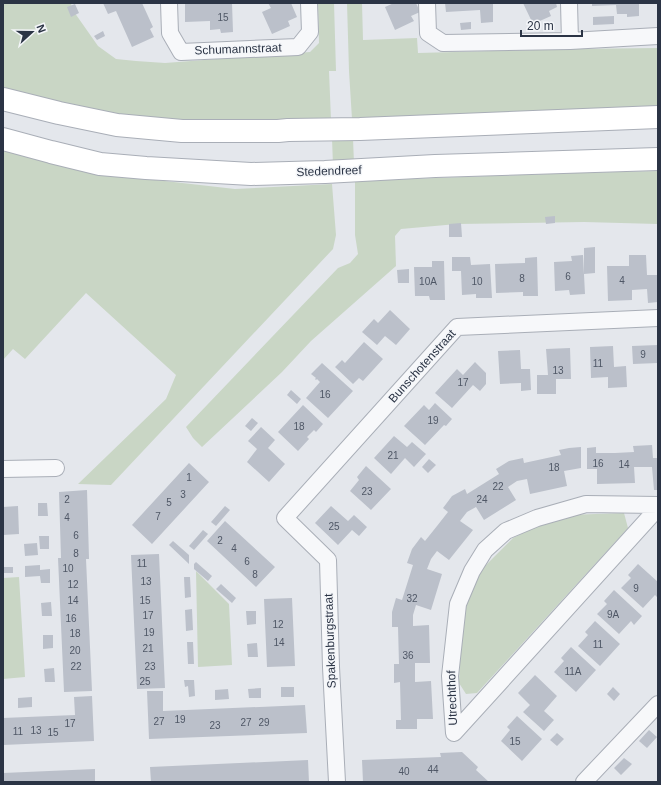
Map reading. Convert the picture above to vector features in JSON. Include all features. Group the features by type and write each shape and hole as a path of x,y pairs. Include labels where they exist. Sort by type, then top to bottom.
{"main road":[{"path":"3,99 59,113 118,125 182,131 360,129 658,117"},
{"name":"Stedendreef","path":"3,139 100,164 251,174 658,159"}],"street":[{"name":"Schumannstraat","path":"168,3 170,33 181,52 298,47 310,32 309,3"},
{"path":"427,3 428,33 442,43 570,41 658,36"},
{"path":"569,3 570,41"},
{"name":"Bunschotenstraat","path":"285,518 457,327 658,318"},
{"path":"3,469 56,468"},
{"name":"Utrechthof","path":"658,505 586,504 537,518 506,531 485,550 472,571 458,604 450,676 454,733 658,508"},
{"name":"Spakenburgstraat","path":"285,518 328,560 336,782"},
{"path":"584,782 658,704"}],"green space":[{"path":"3,3 71,3 72,9 98,46 116,59 165,63 310,52 319,43 318,3 334,3 336,71 329,71 331,120 205,123 134,118 56,103 3,87"},
{"path":"347,3 362,3 363,40 417,38 418,53 658,48 658,108 352,119"},
{"path":"332,138 353,138 354,164 333,166"},
{"path":"3,145 156,180 235,189 332,184 336,235 333,249 111,485 78,484 166,399 176,375 86,293 25,359 13,349 3,360"},
{"path":"658,171 658,224 584,222 457,224 401,229 395,236 396,266 311,341 282,372 202,447 193,438 186,427 338,268 350,263 358,254 355,235 355,181"},
{"path":"624,513 628,528 477,693 466,694 459,683 462,611 482,569 513,538 537,526 567,515"},
{"path":"196,571 229,604 232,665 198,667"},
{"path":"19,577 25,677 3,679 3,578"}],"building":[{"path":"103,3 142,3 153,27 150,29 154,37 132,47 116,11 108,14"},
{"path":"185,3 232,3 233,32 221,33 220,29 210,30 210,21 185,22"},
{"path":"268,3 291,3 297,17 288,21 290,26 272,34 262,12 271,8"},
{"path":"394,3 416,3 420,12 411,16 414,21 395,30 385,7"},
{"path":"445,3 493,3 493,22 481,23 480,10 446,12"},
{"path":"523,3 556,3 557,7 549,11 551,16 533,24"},
{"path":"592,3 639,3 639,16 627,17 627,14 617,14 616,5 592,6"},
{"path":"75,4 79,13 71,17 67,7"},
{"path":"614,16 614,24 593,25 593,17"},
{"path":"471,22 471,29 461,30 460,23"},
{"path":"103,31 105,36 97,40 94,36"},
{"path":"555,216 555,223 546,224 545,217"},
{"path":"461,223 462,237 449,237 449,224"},
{"path":"595,247 595,273 584,274 584,248"},
{"path":"583,255 585,294 570,295 569,290 555,291 554,262 572,261 571,256"},
{"path":"629,255 646,255 647,275 658,275 658,302 648,303 647,289 632,290 632,300 608,301 607,266 629,266"},
{"path":"452,257 470,257 471,265 490,264 492,298 476,298 476,294 462,295 461,271 452,271"},
{"path":"537,257 538,296 523,296 523,292 496,293 495,264 525,263 525,258"},
{"path":"432,261 444,261 445,300 430,300 429,296 415,296 414,267 432,267"},
{"path":"409,269 409,283 398,283 397,270"},
{"path":"390,310 410,329 396,345 385,336 377,345 362,332 374,319 378,323"},
{"path":"364,342 383,359 363,381 359,378 353,384 335,367 342,360 345,363"},
{"path":"658,345 658,363 633,364 632,346"},
{"path":"613,346 614,367 626,366 627,387 608,388 608,377 591,378 590,347"},
{"path":"570,348 571,379 556,379 556,394 537,394 537,375 548,375 546,349"},
{"path":"520,350 521,369 530,369 531,390 521,391 521,383 500,384 498,351"},
{"path":"475,362 486,373 486,384 480,391 473,385 452,408 435,393 457,369 463,375"},
{"path":"322,363 353,391 328,418 306,398 320,382 311,374"},
{"path":"291,390 301,399 297,404 287,395"},
{"path":"435,403 452,419 446,426 444,425 425,445 404,426 424,405 429,410"},
{"path":"303,405 323,424 316,432 314,430 307,437 309,439 298,451 278,432"},
{"path":"252,418 258,423 251,431 245,426"},
{"path":"261,427 275,440 268,448 285,464 269,482 247,462 257,449 248,441"},
{"path":"394,436 407,447 412,442 426,454 414,467 405,458 391,474 374,458"},
{"path":"652,445 653,458 658,458 658,490 654,490 652,467 634,467 635,483 597,484 597,469 587,469 587,448 596,447 596,453 615,453 634,452 633,446"},
{"path":"581,447 581,468 564,471 567,486 530,494 527,479 517,481 508,487 516,500 484,520 476,507 467,512 460,521 473,530 449,560 437,551 431,559 427,569 442,574 431,610 416,605 413,615 413,626 429,625 430,663 415,663 415,682 431,681 433,719 417,719 417,729 396,729 396,720 401,720 400,682 394,683 394,664 399,664 398,627 392,627 392,612 396,598 402,600 413,565 407,563 412,549 421,537 425,541 448,512 443,508 452,496 465,489 467,494 499,474 496,469 509,461 523,458 524,463 561,455 559,450"},
{"path":"429,459 436,465 428,473 422,467"},
{"path":"189,463 209,482 152,544 132,525"},
{"path":"366,466 391,489 371,510 350,491 359,480 357,477"},
{"path":"87,490 89,559 86,559 92,691 64,692 58,558 61,558 59,492"},
{"path":"38,503 47,503 48,516 38,516"},
{"path":"18,506 19,534 3,535 3,507"},
{"path":"225,506 230,510 216,526 211,522"},
{"path":"331,506 348,521 354,515 367,527 359,536 352,530 338,545 315,523"},
{"path":"225,521 275,567 256,587 207,541"},
{"path":"203,530 208,534 194,550 189,546"},
{"path":"39,536 49,536 49,549 40,549"},
{"path":"173,541 189,555 189,564 169,545"},
{"path":"37,543 38,555 25,556 24,544"},
{"path":"159,554 165,688 137,689 131,555"},
{"path":"196,562 212,576 208,581 194,569 194,564"},
{"path":"638,564 658,582 658,598 655,595 643,608 621,588 631,578 628,575"},
{"path":"40,565 40,570 50,569 50,583 41,583 40,576 25,577 25,566"},
{"path":"3,567 13,567 13,573 3,573"},
{"path":"184,577 190,577 191,597 185,598"},
{"path":"221,584 236,598 232,603 216,589"},
{"path":"614,590 642,616 634,625 631,621 619,634 597,614 607,604 604,601"},
{"path":"292,598 295,666 267,667 264,599"},
{"path":"51,602 52,616 42,616 41,603"},
{"path":"192,609 193,630 186,631 185,610"},
{"path":"246,611 256,611 256,624 247,625"},
{"path":"595,621 620,644 600,666 578,646 588,635 585,632"},
{"path":"43,635 53,635 53,648 43,649"},
{"path":"187,642 193,642 194,664 188,664"},
{"path":"257,643 258,657 248,657 247,644"},
{"path":"571,647 596,670 576,692 554,672 564,661 561,658"},
{"path":"54,668 55,682 45,682 44,669"},
{"path":"535,675 557,696 544,711 554,720 544,731 523,712 530,705 518,693"},
{"path":"184,680 194,680 195,696 189,697 188,686 185,687"},
{"path":"281,687 294,687 294,697 281,697"},
{"path":"613,687 620,694 614,701 607,694"},
{"path":"261,688 261,698 249,698 248,689"},
{"path":"228,689 229,699 215,700 215,690"},
{"path":"147,691 163,691 163,711 305,705 307,733 149,739"},
{"path":"92,696 94,741 3,745 3,718 75,715 74,697"},
{"path":"32,697 32,707 18,708 18,698"},
{"path":"517,716 542,739 522,761 501,741 510,730 507,727"},
{"path":"649,730 657,737 647,748 639,741"},
{"path":"557,733 564,739 557,746 550,740"},
{"path":"462,752 478,767 476,770 489,782 363,782 362,760 441,757 440,753"},
{"path":"624,758 632,764 621,775 614,768"},
{"path":"308,760 309,782 151,782 150,767"},
{"path":"95,769 95,782 3,782 3,773"}]}
